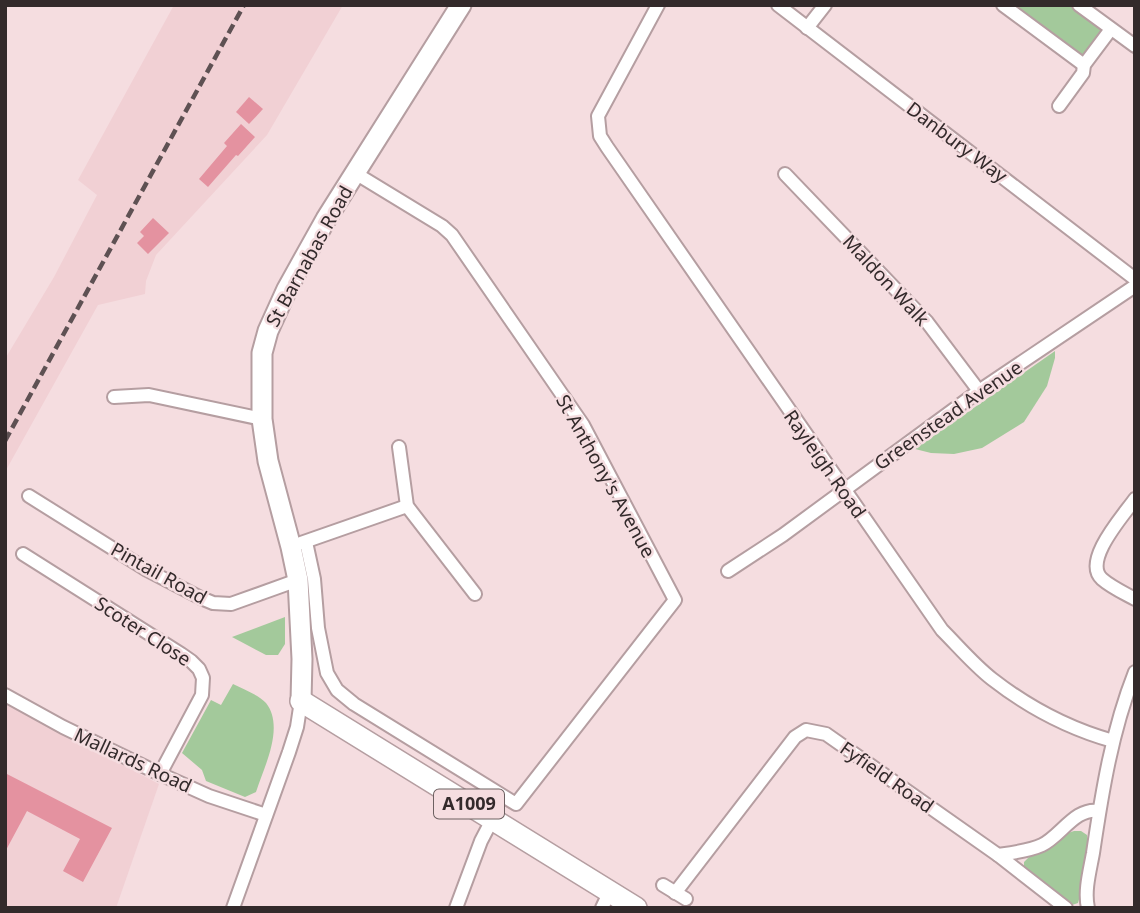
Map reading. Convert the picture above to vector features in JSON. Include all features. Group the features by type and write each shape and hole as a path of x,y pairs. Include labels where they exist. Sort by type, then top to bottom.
{"main road":[{"name":"A1009","path":"301,701 498,822 606,899 636,908"}],"street":[{"name":"St Barnabas Road","path":"301,701 299,544 268,461 262,419 262,353 268,331 287,289 313,242 461,5"},
{"name":"Rayleigh Road","path":"658,5 598,116 600,136 942,630 991,678 1038,710 1077,729 1113,741"},
{"name":"Danbury Way","path":"778,5 1135,279"},
{"path":"807,28 825,5"},
{"path":"1003,5 1084,65"},
{"path":"1079,5 1135,46"},
{"path":"1059,106 1083,73 1084,65 1111,29"},
{"name":"St Anthony's Avenue","path":"355,173 442,226 452,235 583,425 675,600 516,804 481,841 456,908"},
{"name":"Maldon Walk","path":"785,174 927,322 979,391"},
{"name":"Greenstead Avenue","path":"728,570 783,535 979,391 1135,286"},
{"path":"114,397 149,395 262,419"},
{"path":"399,447 407,506 475,594"},
{"name":"Pintail Road","path":"29,496 147,570 213,603 232,604 298,580"},
{"path":"1135,499 1099,552 1096,569 1100,578 1135,599"},
{"path":"407,506 299,544 314,579 318,628 327,673 337,690 354,704 516,804"},
{"name":"Scoter Close","path":"23,554 181,654 199,669 203,678 202,695 160,774"},
{"path":"1088,908 1086,902 1099,811 1113,741 1135,672"},
{"name":"Mallards Road","path":"5,695 63,727 160,774 209,796 266,815"},
{"path":"233,908 297,727 301,701"},
{"name":"Fyfield Road","path":"663,885 681,896 795,737 806,730 826,734 998,855 1066,908"},
{"path":"998,855 1043,845 1081,814 1099,811"}],"shaded area":[{"path":"174,5 343,5 267,135 156,255 146,281 145,294 98,305 5,472 5,359 54,277 97,195 78,180"},
{"path":"5,704 159,784 116,908 5,908"}],"green space":[{"path":"1012,5 1072,5 1106,31 1083,59"},
{"path":"1055,351 1047,386 1024,422 982,448 954,454 915,449"},
{"path":"285,617 285,644 278,655 266,655 232,637"},
{"path":"233,684 266,703 274,724 268,759 256,792 245,797 206,781 202,770 182,753 211,700 221,705"},
{"path":"1074,831 1087,835 1087,840 1078,903 1072,905 1024,869 1024,862"}],"building":[{"path":"249,97 263,109 249,124 236,112"},
{"path":"241,124 255,137 208,187 199,179 227,146 224,143"},
{"path":"153,218 169,233 148,254 137,243 144,236 140,232"},
{"path":"5,773 112,828 83,882 63,871 80,839 27,811 5,852"}],"railway":[{"path":"5,441 244,5"}]}
